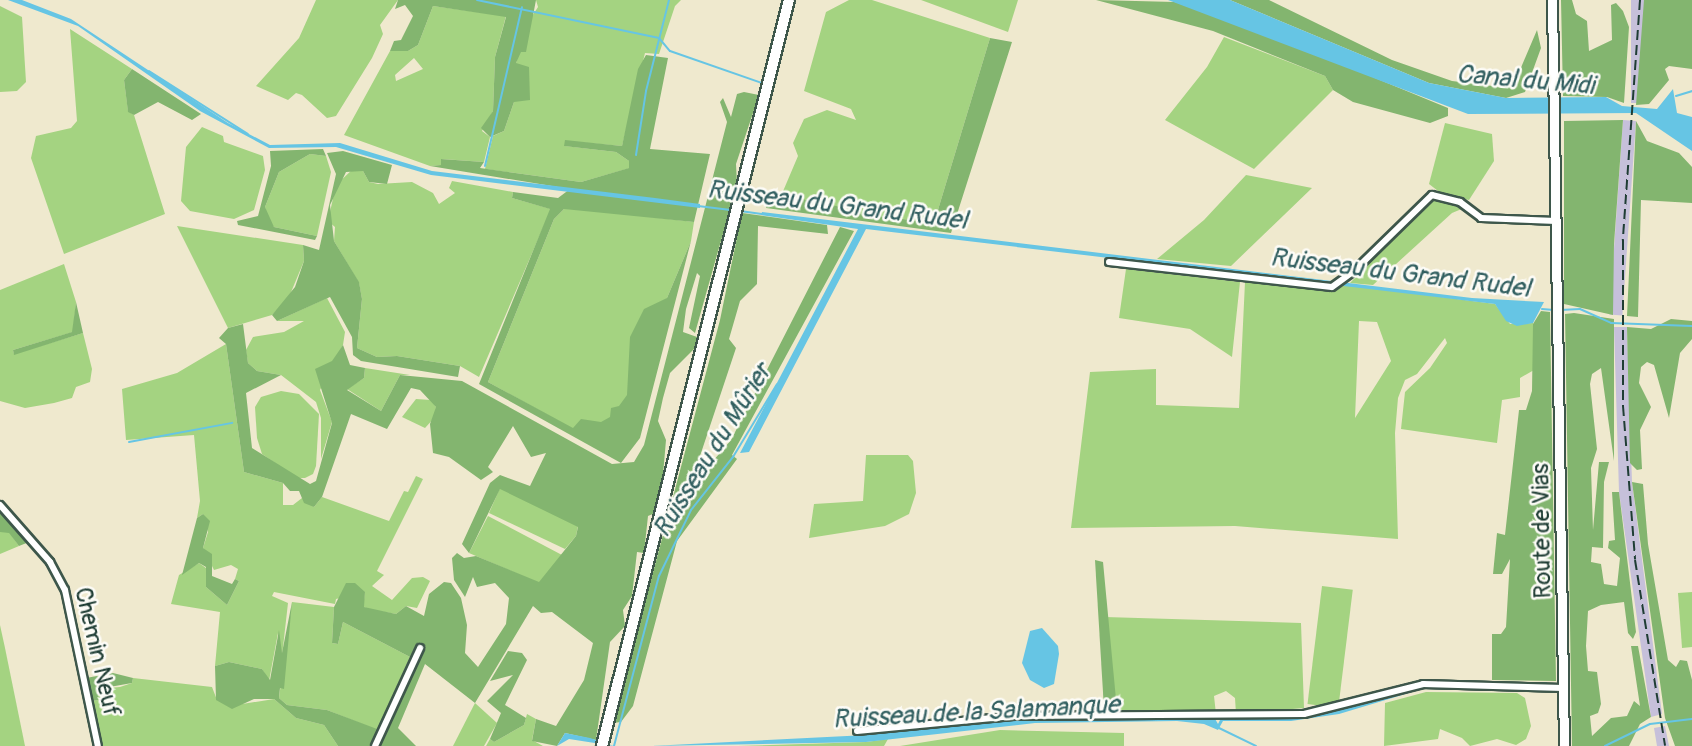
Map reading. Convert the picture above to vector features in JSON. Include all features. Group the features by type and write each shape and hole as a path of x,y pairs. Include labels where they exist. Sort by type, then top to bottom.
{"highway":[{"path":"602,746 789,0"}],"main road":[{"name":"Route de Vias","path":"1552,0 1564,746"}],"street":[{"path":"1109,262 1336,285 1345,280 1432,195 1460,202 1481,218 1556,221"},
{"name":"Chemin Neuf","path":"0,505 50,562 65,590 98,746"},
{"path":"375,746 420,648"},
{"path":"857,731 1013,716 1304,714 1423,684 1563,688"}],"shaded area":[{"path":"1631,0 1644,0 1644,103 1631,103"},
{"path":"1623,120 1636,121 1622,315 1609,315"},
{"path":"1614,327 1627,327 1632,482 1662,714 1651,717 1619,492"},
{"path":"1665,726 1669,746 1657,746 1654,728"}],"green space":[{"path":"316,0 398,0 380,25 383,34 372,58 336,116 327,118 302,95 296,93 288,100 256,86 299,38"},
{"path":"398,0 536,0 526,52 521,52 516,63 529,67 530,100 514,102 504,131 490,137 481,128 493,111 495,57 506,17 433,6 418,45 408,51 390,51 394,41 401,40 413,16 405,5 395,9"},
{"path":"536,0 681,0 675,6 659,54 645,53 622,146 565,141 565,146 616,152 629,161 630,168 581,182 485,169 493,136 504,131 514,102 516,63 529,21 538,7"},
{"path":"849,0 872,0 990,38 934,223 839,211 781,196 798,156 793,143 804,119 827,110 856,120 851,109 804,91 826,12"},
{"path":"921,0 1018,0 1008,32"},
{"path":"1096,0 1175,2 1307,50 1448,108 1448,116 1430,123 1353,102 1333,90 1325,76 1213,31"},
{"path":"1230,0 1269,0 1392,60 1452,81 1501,87 1517,77 1537,30 1541,48 1525,92 1506,98 1429,83"},
{"path":"1561,0 1572,0 1576,14 1587,21 1589,51 1612,40 1611,5 1616,3 1623,11 1629,27 1624,103 1607,97 1563,96"},
{"path":"1644,0 1692,0 1692,69 1669,66 1665,69 1669,80 1649,104 1636,105"},
{"path":"0,6 22,17 26,82 17,91 0,92"},
{"path":"433,6 506,16 495,57 493,111 482,131 490,137 484,162 442,159 441,165 430,166 344,135 390,51 408,51 418,45","holes":["414,58 423,69 396,81 395,75"]},
{"path":"70,29 132,69 124,80 128,111 134,115 165,214 64,254 31,158 36,136 71,128 77,121"},
{"path":"1224,37 1325,76 1333,90 1254,169 1165,120 1207,67"},
{"path":"990,38 1012,42 951,233 766,208 771,193 841,207 840,211 934,223"},
{"path":"646,55 668,58 650,149 710,154 694,222 564,209 554,219 488,382 573,428 581,419 601,422 610,417 611,408 619,406 627,395 630,337 644,309 667,298 691,241 640,438 621,463 479,384 550,209 512,198 513,192 558,198 570,189 430,166 441,165 441,159 484,162 480,168 581,182 629,168 629,161 616,152 564,146 565,140 622,146 638,69"},
{"path":"132,69 201,114 192,120 158,102 134,115 128,112 124,80"},
{"path":"744,92 759,95 736,164 737,184 695,333 689,328 700,276 697,273 686,309 683,332 697,337 697,346 670,373 663,398 658,421 666,440 663,475 655,513 648,516 644,553 637,552 632,596 623,610 625,626 610,642 596,740 565,733 557,746 532,741 536,719 556,726 584,680 593,643 552,612 541,613 533,606 475,703 425,664 398,728 416,746 338,746 324,725 296,718 274,699 254,699 232,709 216,700 215,666 229,662 262,669 270,680 279,630 282,653 292,602 284,689 280,688 279,698 287,705 327,710 377,729 410,657 343,622 338,644 332,643 334,607 346,583 355,583 365,592 364,607 396,614 406,606 424,616 429,594 444,582 451,583 461,598 467,625 465,653 478,667 506,624 509,598 495,583 477,587 473,577 465,597 454,580 452,558 457,553 464,558 476,556 539,582 576,536 578,527 500,489 469,553 462,544 490,483 500,475 530,486 546,453 531,457 513,426 488,467 493,472 481,480 449,457 433,453 430,424 436,407 420,390 411,388 387,429 351,414 322,497 314,507 304,503 299,491 290,491 283,483 244,472 226,344 219,338 228,328 243,324 248,363 257,371 281,375 246,393 252,448 310,484 316,481 332,423 315,369 332,361 343,345 350,365 365,368 364,378 347,390 381,411 400,375 462,381 612,464 634,462 644,445 727,122 720,102 723,98 731,117 737,94"},
{"path":"1623,120 1614,244 1613,315 1564,304 1564,121"},
{"path":"1636,121 1647,141 1679,153 1692,167 1692,203 1641,200 1638,317 1627,316"},
{"path":"1445,123 1492,134 1494,161 1469,200 1442,194 1429,184"},
{"path":"202,127 223,136 224,142 263,156 265,170 254,210 234,219 190,211 181,201 186,147"},
{"path":"323,149 326,156 310,154 279,172 265,207 274,227 317,236 315,240 238,225 237,221 258,216 271,166 270,151"},
{"path":"343,151 392,165 387,184 369,182 363,171 346,172 330,205 334,241 359,282 362,299 357,348 377,357 397,356 460,366 458,377 361,361 353,355 352,337 330,297 277,321 272,315 295,287 304,261 303,245 319,250 336,174 327,153"},
{"path":"310,154 326,156 331,172 317,236 274,227 267,219 265,207 279,172"},
{"path":"353,169 363,171 369,182 378,184 412,182 433,193 439,204 455,193 449,188 452,181 513,192 512,198 551,209 479,377 460,366 397,356 377,357 357,348 362,299 359,283 334,241 335,227 328,221 336,185"},
{"path":"1246,175 1312,188 1231,266 1157,259 1204,220"},
{"path":"1433,198 1464,208 1452,213 1373,285 1350,283"},
{"path":"564,209 694,222 691,241 667,298 642,380 602,445 488,382 554,219"},
{"path":"742,213 827,225 828,234 758,226 757,284 740,301 729,339 736,348 689,489 731,440 840,227 854,231 732,455 737,459 677,541 633,706 621,722 613,723 720,320"},
{"path":"177,226 303,245 304,261 289,297 272,315 228,328"},
{"path":"64,264 76,302 73,332 13,350 14,354 83,333 92,369 90,382 76,387 72,398 54,403 25,408 0,401 0,290"},
{"path":"1126,269 1240,282 1232,357 1190,329 1119,318"},
{"path":"1245,282 1335,289 1342,284 1495,304 1510,324 1533,323 1534,370 1520,378 1520,397 1502,400 1497,443 1401,429 1405,392 1430,368 1447,343 1445,338 1417,374 1405,380 1398,398 1395,433 1398,539 1235,526 1071,528 1090,372 1156,369 1156,405 1239,408","holes":["1359,321 1377,322 1391,361 1355,418"]},
{"path":"327,298 345,332 343,345 320,390 332,422 321,459 321,418 316,402 281,375 257,371 248,363 246,350 253,337 284,332 304,321 277,321"},
{"path":"76,302 83,333 14,355 13,350 72,332"},
{"path":"1541,311 1550,312 1556,681 1492,680 1492,634 1501,634 1506,627 1510,559 1502,574 1493,574 1497,533 1505,535 1519,410 1526,410 1532,391 1533,324"},
{"path":"1565,314 1614,319 1614,461 1601,368 1592,374 1590,384 1597,449 1591,468 1593,530 1599,462 1609,462 1604,482 1603,548 1592,547 1591,562 1601,564 1604,584 1617,586 1620,558 1608,548 1609,541 1615,540 1612,492 1619,492 1636,632 1633,639 1628,633 1624,602 1601,605 1588,611 1586,646 1588,671 1597,672 1601,704 1598,713 1590,716 1592,736 1611,718 1627,716 1634,701 1640,706 1631,646 1638,646 1651,717 1640,724 1629,746 1572,746"},
{"path":"1671,319 1692,321 1692,339 1680,353 1669,418 1654,365 1647,362 1641,367 1639,383 1651,407 1640,430 1642,469 1637,470 1630,463 1627,327 1651,329"},
{"path":"226,344 244,472 283,483 283,505 293,505 302,498 314,507 322,497 389,521 404,491 408,492 416,476 423,479 377,571 384,575 372,586 392,600 412,578 423,577 430,581 417,608 406,606 396,614 363,607 365,592 336,599 335,604 274,592 272,596 288,603 282,656 278,633 269,681 262,669 229,662 215,666 220,612 171,604 179,575 199,563 206,568 206,587 227,605 239,581 235,579 238,569 231,565 214,570 203,548 208,532 203,514 197,518 200,501 194,435 126,440 122,389 177,373"},
{"path":"365,368 410,375 400,375 381,411 347,389 364,378"},
{"path":"281,391 299,394 319,414 316,466 313,474 305,478 297,478 262,454 257,438 255,407 261,397"},
{"path":"416,399 431,400 436,407 435,417 425,428 402,417"},
{"path":"866,455 908,455 913,461 916,493 909,514 885,526 809,538 814,504 863,501"},
{"path":"1632,482 1643,484 1648,544 1668,660 1676,667 1680,660 1687,661 1692,680 1692,746 1675,746 1665,718"},
{"path":"500,488 578,526 576,536 565,549 489,513"},
{"path":"0,509 29,542 19,546 9,533 0,532"},
{"path":"203,514 210,521 203,548 212,554 212,576 232,584 235,579 239,581 227,605 206,587 206,567 199,563 182,575 197,518"},
{"path":"488,516 562,555 539,583 469,553"},
{"path":"0,532 9,532 19,546 0,554"},
{"path":"1095,560 1103,562 1117,710 1104,709"},
{"path":"1322,586 1353,590 1338,708 1307,704"},
{"path":"1692,592 1692,647 1682,648 1678,593"},
{"path":"292,602 334,607 332,643 338,644 343,622 410,657 377,730 327,710 287,705 279,698"},
{"path":"1105,617 1301,623 1304,708 1236,714 1235,698 1226,691 1214,696 1216,714 1117,710"},
{"path":"0,625 5,648 25,746 0,746"},
{"path":"508,651 522,653 527,660 505,705 526,718 524,725 494,742 490,739 501,713 487,701 513,675 490,681"},
{"path":"113,673 133,678 132,683 98,689 98,700 92,701 86,678"},
{"path":"133,678 212,687 217,700 236,705 274,699 296,718 324,725 338,746 101,746 92,701 98,700 97,689 120,687 132,683"},
{"path":"1426,692 1517,693 1525,698 1531,726 1526,739 1516,745 1497,739 1470,746 1462,738 1440,729 1438,739 1384,746 1385,703"},
{"path":"475,703 497,723 484,746 453,746"},
{"path":"527,714 536,719 532,740 543,746 486,746 490,739 494,742 524,725"},
{"path":"1000,730 1124,733 1124,746 900,746"},
{"path":"888,739 884,746 738,746 866,742"}],"water":[{"path":"8,0 22,0 71,19 228,123 270,145 340,143 432,171 700,204 700,208 431,175 336,147 269,148 200,111 78,26"},
{"path":"1168,0 1230,0 1429,83 1506,98 1606,97 1622,106 1657,109 1673,89 1677,113 1692,117 1692,151 1636,113 1468,114"},
{"path":"762,212 1472,298 1544,302 1533,323 1517,326 1506,321 1495,304 866,229 749,452 740,453 858,229 761,215"},
{"path":"1042,628 1058,646 1059,654 1054,684 1044,688 1030,680 1022,663 1030,631"},
{"path":"1547,682 1547,689 1538,690 1422,689 1339,714 1291,721 1223,721 1218,730 1204,724 1177,721 1035,723 866,742 651,746 867,735 1001,718 1214,717 1218,724 1222,716 1334,710 1425,684"},
{"path":"565,733 614,746 569,739 557,746"}],"waterway":[{"path":"477,0 659,38 670,51 765,84"},
{"path":"636,155 646,91 669,0"},
{"path":"485,166 522,7"},
{"name":"Ruisseau du Grand Rudel","path":"149,71 248,134"},
{"path":"1676,96 1692,91"},
{"name":"Ruisseau du Grand Rudel","path":"698,206 731,210"},
{"name":"Ruisseau du Grand Rudel","path":"740,211 762,214"},
{"name":"Ruisseau du Grand Rudel","path":"1542,309 1554,310"},
{"name":"Ruisseau du Grand Rudel","path":"1560,310 1580,309 1611,323 1692,326"},
{"name":"Ruisseau du Mûrier","path":"614,746 659,576 691,510 733,457 777,384"},
{"path":"129,442 232,423"},
{"path":"1605,746 1650,724 1692,719"},
{"name":"Ruisseau de la Salamanque","path":"1219,728 1256,746"}],"railway":[{"path":"1640,0 1623,240 1623,406 1635,560 1665,746"}],"water label":[{"name":"Canal du Midi","path":"1525,81"}]}
